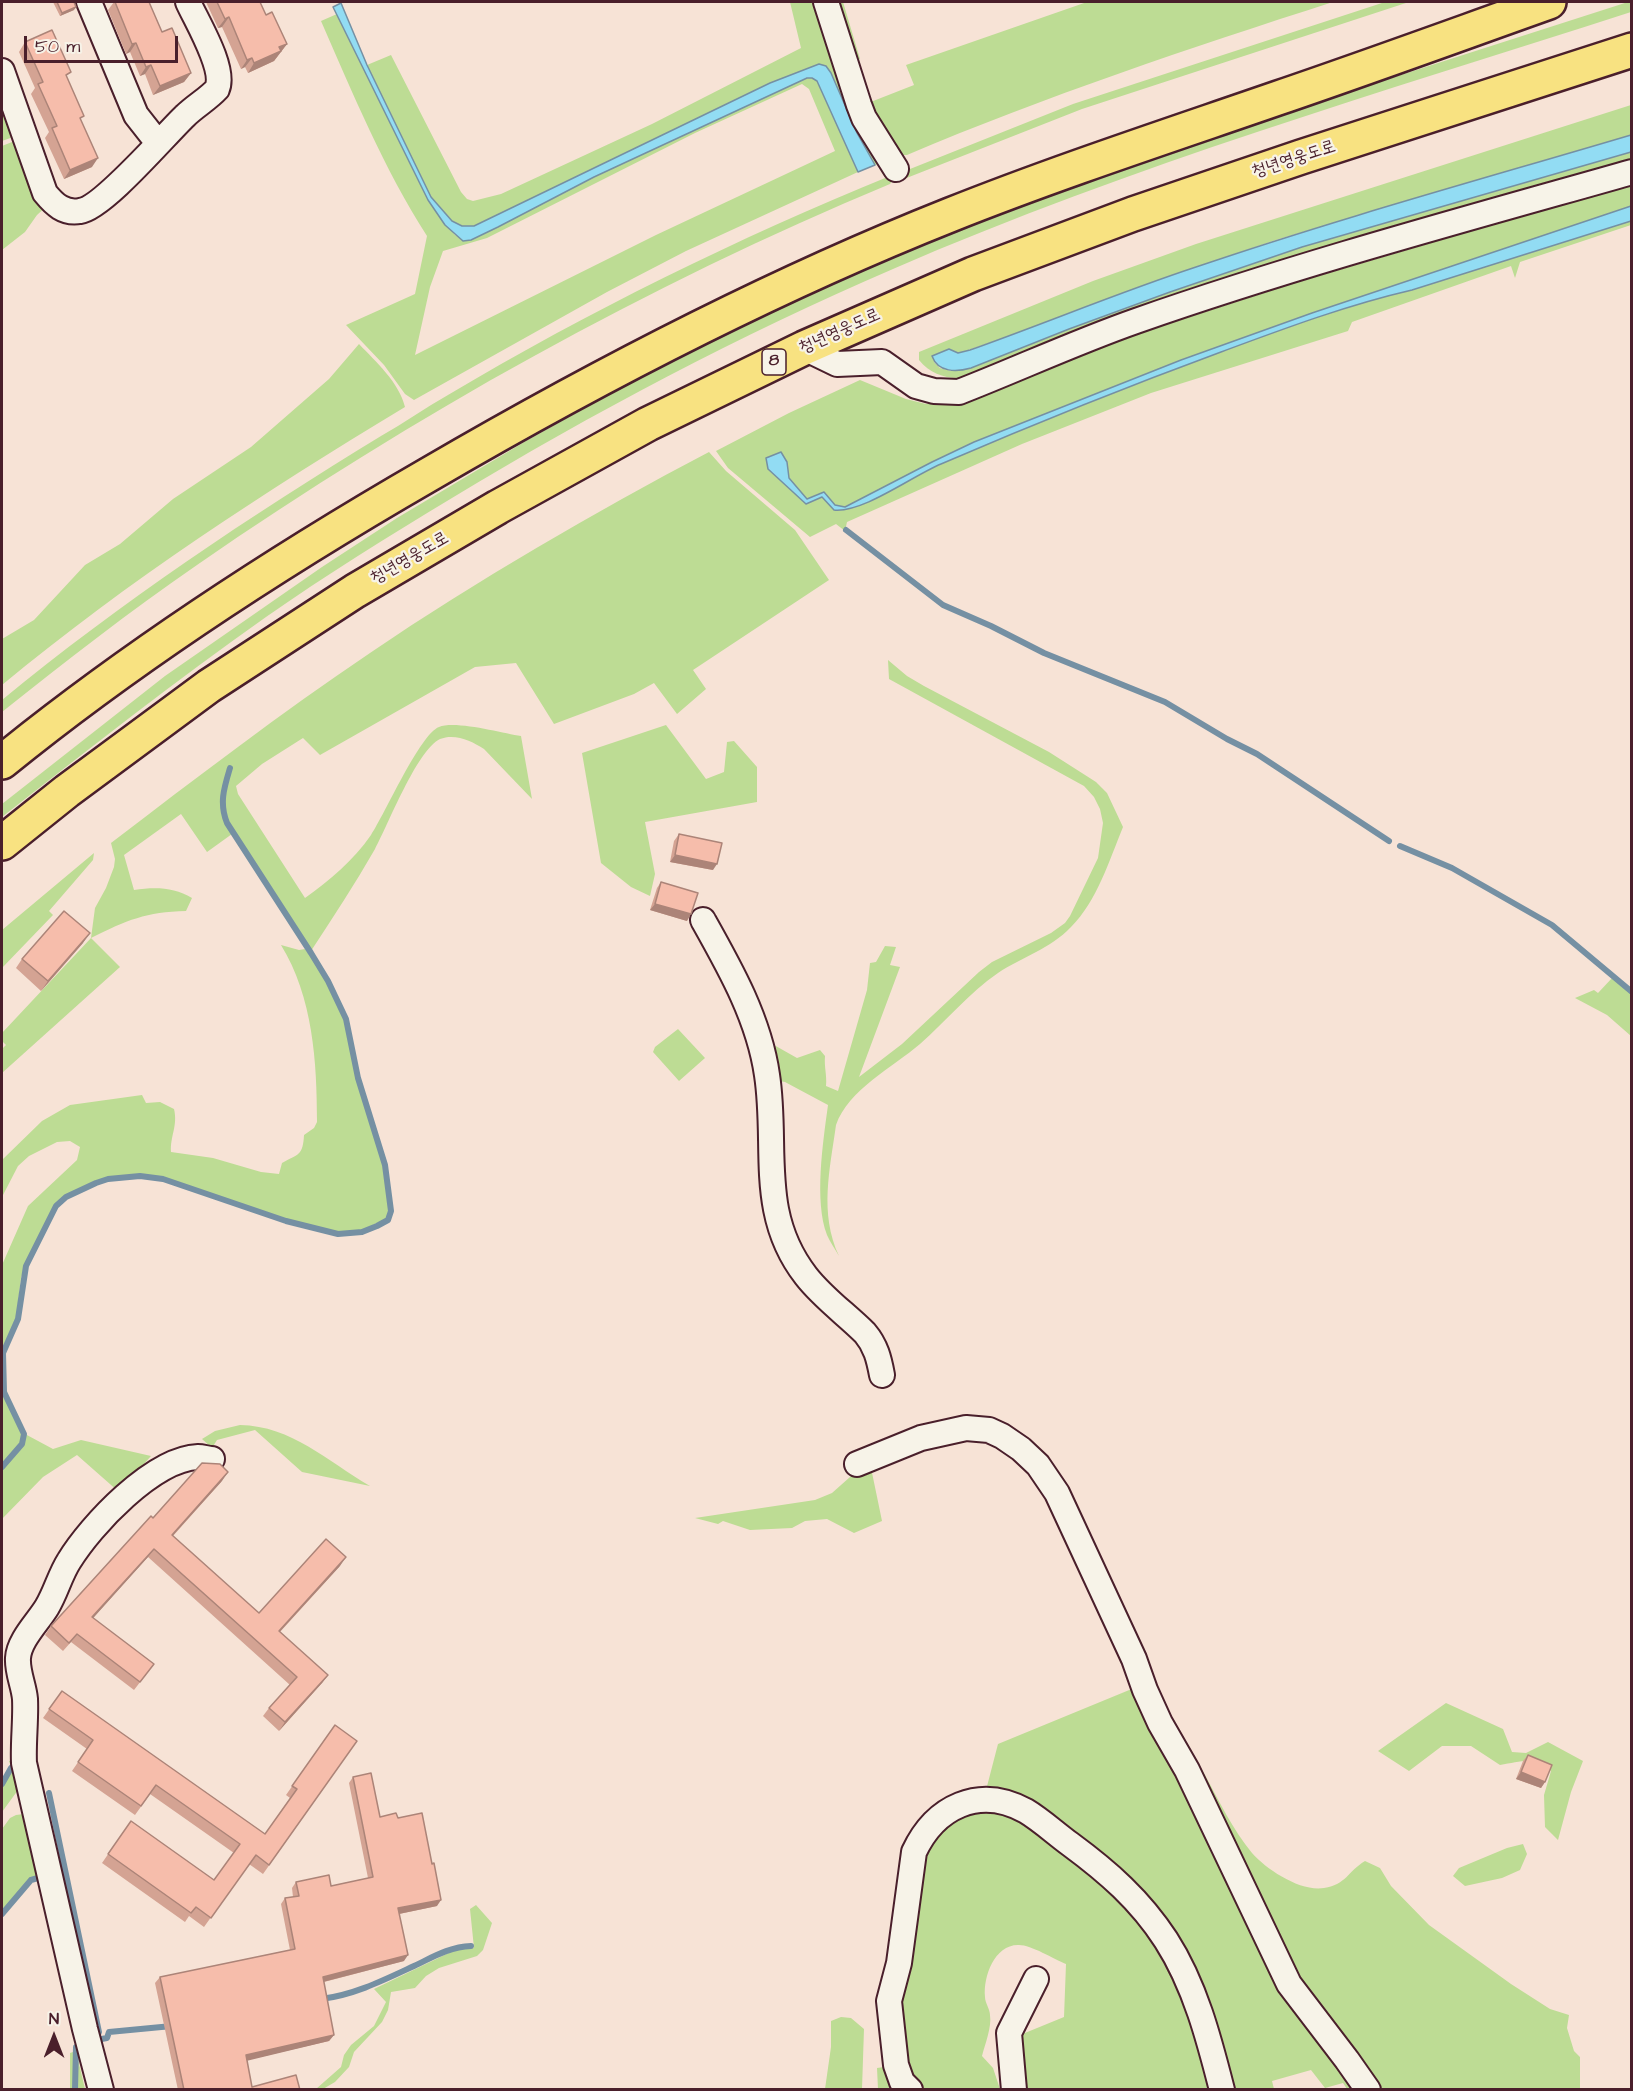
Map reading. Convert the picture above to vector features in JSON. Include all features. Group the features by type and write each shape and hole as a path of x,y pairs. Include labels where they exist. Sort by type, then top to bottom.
{"highway":[{"path":"2,762 172,634 322,537 619,367 777,290 949,215 1112,154 1549,2"},
{"name":"청년영웅도로","path":"2,843 67,791 208,686 355,591 498,507 648,424 804,348 973,274 1133,214 1632,50"}],"street":[{"path":"89,2 136,115 158,143"},
{"path":"2,71 45,193 62,209 80,211 89,208 124,179 199,103 213,93 220,83 217,66 188,2"},
{"path":"826,2 858,105 897,169"},
{"path":"804,348 837,364 882,362 916,386 934,391 959,392 1132,322 1207,297 1321,261 1632,172"},
{"path":"703,920 742,994 764,1057 769,1096 773,1194 780,1230 797,1264 808,1279 872,1342 877,1351 882,1375"},
{"path":"857,1464 921,1438 966,1428 989,1430 1002,1436 1038,1465 1057,1493 1134,1659 1160,1723 1187,1770 1289,1984 1368,2090"},
{"path":"101,2090 24,1763 25,1697 18,1658 24,1642 49,1605 69,1561 107,1514 141,1482 163,1470 184,1460 199,1457 212,1459"},
{"path":"910,2090 902,2082 896,2065 889,2001 899,1963 914,1852 920,1838 931,1824 948,1810 964,1802 985,1799 1007,1802 1027,1812 1120,1883 1146,1914 1166,1940 1194,1995 1222,2090"},
{"path":"1014,2090 1009,2033 1036,1979"}],"green space":[{"path":"790,2 818,2 884,162 875,165 819,64 770,83 474,226 462,226 452,221 431,197 367,65 391,55 461,192 467,199 473,201 501,194 652,124 801,48"},
{"path":"831,2 843,2 860,59 850,63"},
{"path":"1087,2 1333,2 1118,74 959,133 907,155 898,155 863,105 914,85 906,65"},
{"path":"1385,2 1409,2 1082,109 904,179 900,173 1073,104"},
{"path":"1631,2 1631,12 1166,163 983,231 836,294 668,376 505,466 335,571 266,617 132,715 2,817 2,804 165,676 322,567 397,518 526,441 651,371 784,306 909,250 1093,176"},
{"path":"337,14 428,200 455,235 471,240 594,177 807,78 817,81 858,172 686,251 607,292 414,400 405,394 384,365 346,325 415,294 427,236 383,158 321,21","holes":["802,84 809,89 835,151 656,235 415,355 430,287 443,251 487,238 695,133"]},
{"path":"2,95 16,136 2,141"},
{"path":"1631,105 1631,135 1279,239 934,362 940,368 951,371 971,368 1170,292 1302,247 1631,152 1631,159 1252,273 969,377 942,376 930,370 919,360 919,352 1093,281 1196,244"},
{"path":"17,140 49,204 37,215 25,232 2,250 2,146"},
{"path":"890,176 892,181 890,184 799,223 621,309 448,405 363,456 172,582 2,712 2,700 140,594 283,497 439,400 555,334 665,277"},
{"path":"1631,184 1631,206 1181,360 974,442 845,507 835,505 824,492 807,499 789,478 787,462 768,469 806,504 822,497 834,510 859,506 976,449 1244,343 1339,310 1412,290 1631,221 1631,225 1520,262 1515,278 1511,266 1352,322 1348,331 1151,393 1022,444 847,522 845,531 836,524 810,537 728,468 716,451 789,413 860,380 906,399 926,404 959,404 1137,334 1291,284"},
{"path":"359,344 398,389 405,407 198,538 99,609 2,685 2,639 34,620 85,565 120,544 173,499 251,447 329,379"},
{"path":"709,452 726,471 795,530 829,580 693,670 706,689 677,714 654,683 634,694 554,724 516,663 475,667 320,755 303,738 262,764 236,786 238,794 305,898 341,870 357,853 377,825 422,744 439,727 456,725 521,736 532,799 484,749 474,743 446,737 431,746 413,772 375,849 311,951 228,822 224,801 231,769 228,768 223,786 221,809 232,834 207,852 181,814 124,855 134,890 164,889 185,894 192,898 186,911 159,913 137,918 91,938 95,908 114,867 115,859 111,843 271,722 411,626 537,548"},
{"path":"888,660 907,676 924,686 1049,752 1096,782 1107,793 1123,827 1095,893 1071,927 1054,941 987,981 920,1044 872,1080 842,1112 836,1125 828,1191 829,1224 839,1256 827,1235 821,1206 821,1171 828,1105 785,1082 772,1080 762,1043 774,1045 797,1058 820,1050 825,1056 826,1086 838,1091 867,990 870,963 876,962 885,946 896,947 890,965 900,967 859,1077 902,1044 992,962 1051,933 1065,923 1098,858 1103,823 1094,797 1084,786 889,679"},
{"path":"666,725 706,779 724,772 727,742 734,741 757,767 757,802 645,822 655,874 650,896 631,887 601,863 582,753"},
{"path":"94,853 93,860 49,911 53,915 2,968 2,930"},
{"path":"91,938 120,967 2,1073 2,1049 6,1045 2,1041 2,1033"},
{"path":"281,945 299,950 305,949 327,982 346,1025 356,1076 380,1148 389,1187 386,1219 362,1230 338,1232 286,1220 163,1177 139,1174 96,1181 65,1195 55,1205 25,1266 21,1278 16,1319 2,1353 2,1265 28,1206 77,1160 80,1147 70,1141 57,1142 29,1156 18,1166 2,1197 2,1160 42,1121 70,1105 142,1095 146,1103 160,1102 174,1109 175,1121 171,1152 213,1158 261,1172 279,1174 282,1163 301,1151 304,1135 314,1128 317,1122 314,1053 300,986"},
{"path":"1613,977 1631,994 1631,1036 1607,1015 1575,998 1594,990 1598,993"},
{"path":"678,1029 705,1058 679,1081 653,1052 655,1047"},
{"path":"2,1393 22,1434 20,1443 2,1465"},
{"path":"240,1425 276,1431 293,1438 370,1486 302,1472 255,1430 217,1440 212,1448 202,1439 215,1431"},
{"path":"25,1434 53,1449 81,1440 151,1456 119,1492 77,1455 43,1477 2,1519 2,1470 23,1444"},
{"path":"870,1463 882,1521 854,1533 827,1519 805,1521 792,1528 750,1530 723,1521 718,1524 695,1518 815,1500 832,1493 859,1469"},
{"path":"1139,1686 1156,1725 1362,2089 1347,2089 1343,2083 1325,2088 1311,2070 1272,2081 1274,2089 1227,2089 1150,1911 985,1794 998,1744"},
{"path":"1155,1687 1232,1825 1258,1860 1275,1873 1295,1883 1315,1888 1338,1884 1365,1861 1380,1868 1391,1886 1429,1925 1511,1984 1550,2009 1569,2015 1567,2028 1574,2051 1580,2057 1580,2089 1372,2089 1291,1982"},
{"path":"1446,1703 1503,1729 1512,1752 1526,1753 1548,1742 1583,1761 1571,1792 1558,1840 1545,1827 1544,1795 1551,1771 1539,1763 1527,1761 1500,1765 1471,1746 1442,1746 1409,1771 1378,1751"},
{"path":"14,1760 18,1790 2,1812 2,1787 12,1769 9,1761"},
{"path":"964,1804 1026,1813 1165,1941 1221,2089 1017,2089 1020,2035 1064,2017 1066,1964 1019,1945 1011,1946 997,1955 986,1980 985,1999 990,2020 982,2056 993,2068 1000,2089 912,2089 894,1984 915,1853"},
{"path":"24,1814 40,1880 38,1877 30,1878 2,1912 2,1829 10,1818"},
{"path":"1523,1844 1527,1854 1520,1870 1502,1878 1465,1886 1453,1876 1459,1868 1507,1848"},
{"path":"476,1905 492,1923 483,1950 477,1956 439,1968 426,1976 415,1988 391,1992 388,2010 382,2022 354,2052 349,2067 335,2082 323,2089 316,2089 341,2067 344,2055 351,2045 374,2026 386,2002 374,1989 457,1949 474,1948 470,1909"},
{"path":"841,2017 851,2018 864,2029 862,2089 825,2089 831,2047 831,2021"},
{"path":"76,2051 85,2089 70,2089 70,2053"},
{"path":"891,2066 904,2089 878,2089 877,2068"}],"water":[{"path":"341,3 367,65 431,197 452,221 462,226 474,226 770,83 819,64 826,66 831,73 857,133 875,165 858,172 817,81 807,78 594,177 471,240 463,241 445,225 428,200 333,7"},
{"path":"1631,135 1631,152 1302,247 1170,292 971,368 948,370 939,366 932,356 949,349 958,353 970,350 1250,249"},
{"path":"1631,206 1631,221 1412,290 1339,310 1244,343 1115,392 976,449 859,506 834,510 822,497 806,504 768,469 766,458 781,452 787,462 789,478 807,499 824,492 835,505 845,507 974,442 1181,360 1312,313"}],"building":[{"path":"57,2 74,2 76,7 62,13"},
{"path":"115,2 149,2 162,32 172,28 191,73 160,86 151,65 146,67 136,43 132,44"},
{"path":"217,2 260,2 266,15 272,12 287,44 279,47 281,51 254,63 252,58 247,60 229,17 225,19"},
{"path":"52,30 71,72 66,75 84,116 80,118 98,158 70,170 52,128 57,126 38,84 43,82 25,42"},
{"path":"679,834 722,843 717,864 675,855"},
{"path":"661,882 698,893 691,914 655,904"},
{"path":"64,911 90,933 48,981 22,959"},
{"path":"202,1463 220,1464 228,1472 172,1535 259,1613 326,1539 346,1557 279,1631 328,1675 285,1722 269,1708 297,1677 154,1549 92,1617 154,1664 140,1682 77,1634 69,1643 51,1626"},
{"path":"62,1691 265,1834 297,1789 292,1786 335,1725 357,1741 269,1865 256,1855 211,1918 196,1907 191,1913 108,1854 131,1821 214,1880 240,1844 156,1785 141,1806 78,1762 93,1740 49,1709"},
{"path":"1528,1755 1552,1765 1545,1782 1521,1772"},
{"path":"371,1773 380,1817 396,1813 398,1818 422,1813 441,1900 398,1908 408,1955 323,1977 334,2035 246,2055 252,2087 296,2075 300,2090 184,2090 160,1977 295,1949 285,1898 299,1896 296,1882 329,1875 331,1886 373,1877 353,1777"}],"waterway":[{"path":"846,530 943,605 1044,653 1165,702 1257,754 1389,841"},
{"path":"2,1467 22,1444 24,1434 4,1392 3,1353 18,1319 26,1266 56,1206 66,1197 108,1179 140,1176 163,1179 286,1221 338,1234 362,1232 377,1226 388,1220 391,1211 385,1165 358,1078 346,1019 328,981 227,823 223,802 230,768"},
{"path":"1400,846 1452,868 1552,925 1632,992"},
{"path":"2,1784 11,1768"},
{"path":"49,1793 99,2032 96,2040 107,2038 109,2032 172,2026"},
{"path":"2,1914 31,1880 38,1878"},
{"path":"321,1999 357,1990 441,1953 471,1946"},
{"path":"75,2090 76,2047 82,2044"}]}
